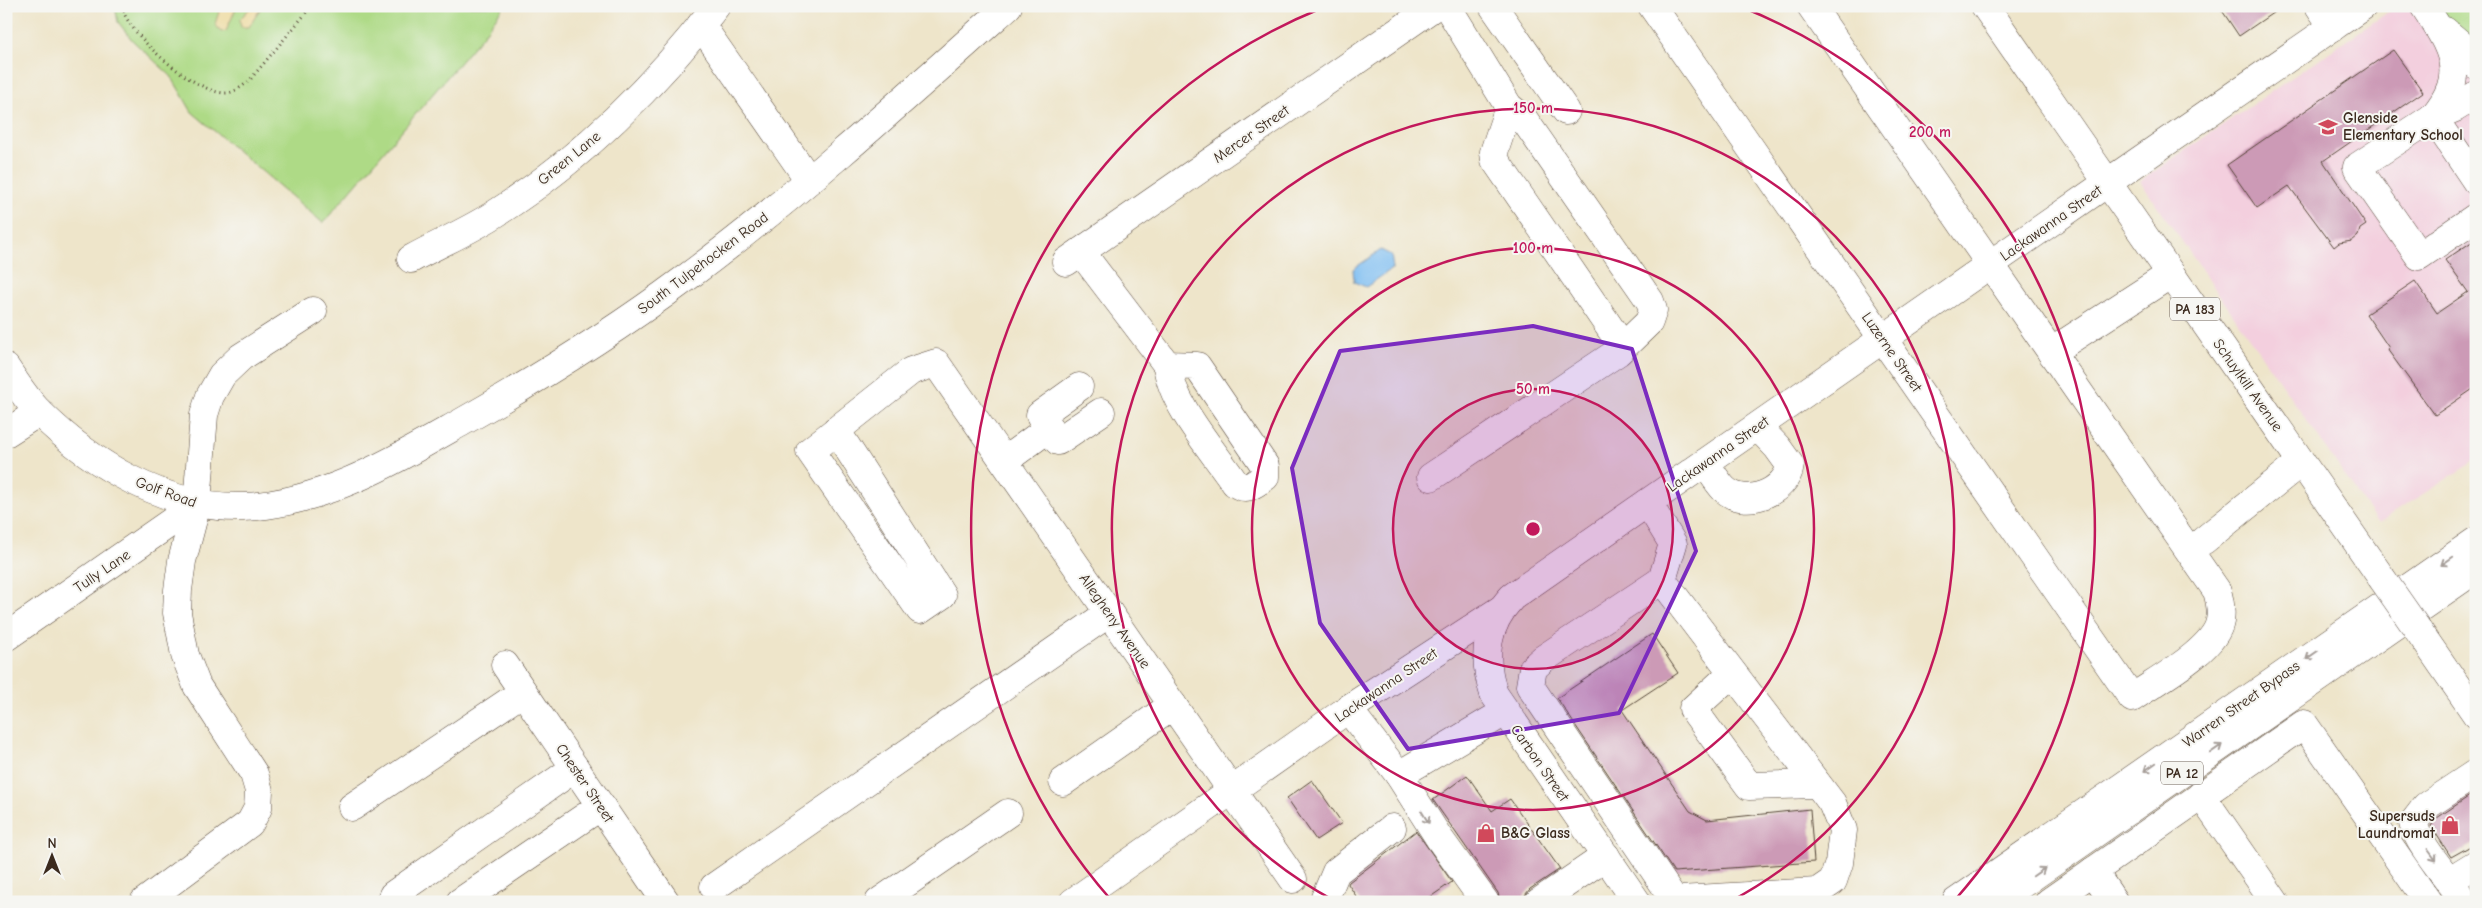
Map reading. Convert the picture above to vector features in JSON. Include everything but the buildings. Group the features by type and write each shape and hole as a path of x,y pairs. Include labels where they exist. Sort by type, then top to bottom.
{"main road":[{"name":"South Tulpehocken Road","path":"365,474 524,387 606,335 682,281 810,180 1008,6"},
{"name":"Mercer Street","path":"1167,365 1074,257 1435,6"},
{"path":"1431,477 1623,347 1650,322 1653,310 1650,301 1523,118 1509,107 1447,6"},
{"path":"1494,6 1566,111"},
{"name":"Luzerne Street","path":"1652,6 2132,698 2203,648 2214,637 2220,622 2221,606 2216,590 2051,352"},
{"path":"1811,6 2051,352 2171,274"},
{"name":"Schuylkill Avenue","path":"1985,6 2476,714"},
{"name":"Lackawanna Street","path":"1073,902 1348,709 1500,610 1512,597 2108,183 2326,17 2363,6"},
{"path":"2430,15 2464,47 2476,64"},
{"path":"2430,15 2449,51 2455,77 2444,103 2433,117"},
{"name":"Green Lane","path":"411,259 498,212 600,133 636,100 708,16 810,180"},
{"path":"2476,94 2455,108 2433,117 2357,167 2419,256 2476,217"},
{"path":"1509,107 1494,152 1495,160 1623,347"},
{"path":"2433,117 2476,181"},
{"path":"144,902 250,823 258,808 259,791 254,774 197,686 184,647 177,613 178,590 182,561 197,504 204,415 210,396 222,375 241,358 313,311"},
{"name":"Allegheny Avenue","path":"836,430 911,371 936,363 1294,879"},
{"name":"Golf Road","path":"6,368 39,412 76,443 138,484 197,504 245,507 287,500 320,492 365,474"},
{"path":"1079,387 1040,415 1058,441 1101,412"},
{"path":"6,433 39,412"},
{"path":"1705,463 1725,490 1739,497 1754,497 1779,488 1788,476 1790,465 1777,447 1758,427"},
{"path":"1004,461 1049,428"},
{"path":"836,430 942,594 920,610 810,451 836,430"},
{"path":"2203,541 2300,462"},
{"path":"1648,503 1673,544 1662,580 1543,659 1533,668 1530,686 1673,898 1680,900 1816,892 1832,881 1840,863 1843,830 1832,803 1662,580"},
{"name":"Tully Lane","path":"6,637 197,504"},
{"name":"Warren Street Bypass","path":"1996,896 2476,541"},
{"name":"Warren Street Bypass","path":"1956,902 1996,896 2476,569"},
{"name":"Carbon Street","path":"1500,610 1491,628 1487,659 1488,676 1494,694 1638,902"},
{"path":"714,886 1109,613"},
{"name":"Chester Street","path":"505,665 666,902"},
{"path":"1732,672 1693,709 1748,786 1817,784"},
{"path":"352,807 523,692"},
{"path":"1063,782 1173,705"},
{"path":"1348,709 1399,775 1438,838 1485,902"},
{"path":"1399,775 1505,712"},
{"path":"2050,902 2304,724 2428,902"},
{"path":"390,902 393,895 575,768"},
{"path":"2476,773 2426,806 2413,823 2416,835 2457,891 2476,864"},
{"path":"2201,796 2274,902"},
{"path":"460,902 601,806"},
{"path":"879,902 1008,813"},
{"path":"1324,901 1336,872 1392,828"},
{"path":"1539,902 1606,856"},
{"path":"2093,871 2114,902"},
{"path":"2469,902 2476,898"}],"path":[{"path":"122,6 123,16 136,34 181,73 206,87 225,93 238,90 249,81 312,6"}],"highlighted area":[{"path":"1533,326 1632,349 1696,551 1619,713 1408,749 1320,623 1292,468 1340,351"}],"shaded area":[{"path":"2397,6 2428,6 2476,73 2476,460 2378,523 2140,181"}],"green space":[{"path":"115,6 504,6 483,35 323,223 192,112 171,76 133,41 118,22"},
{"path":"2428,6 2476,6 2476,73"}],"sand":[{"path":"221,6 237,6 226,31 221,32 215,24"},
{"path":"252,6 262,6 249,27 241,27 240,19"}],"water":[{"path":"1381,250 1391,255 1393,268 1366,287 1354,282 1353,269"}],"place":[{"name":"Glenside Elementary School","path":"2328,127"},
{"name":"Supersuds Laundromat","path":"2450,825"},
{"name":"B&G Glass","path":"1486,833"}]}
